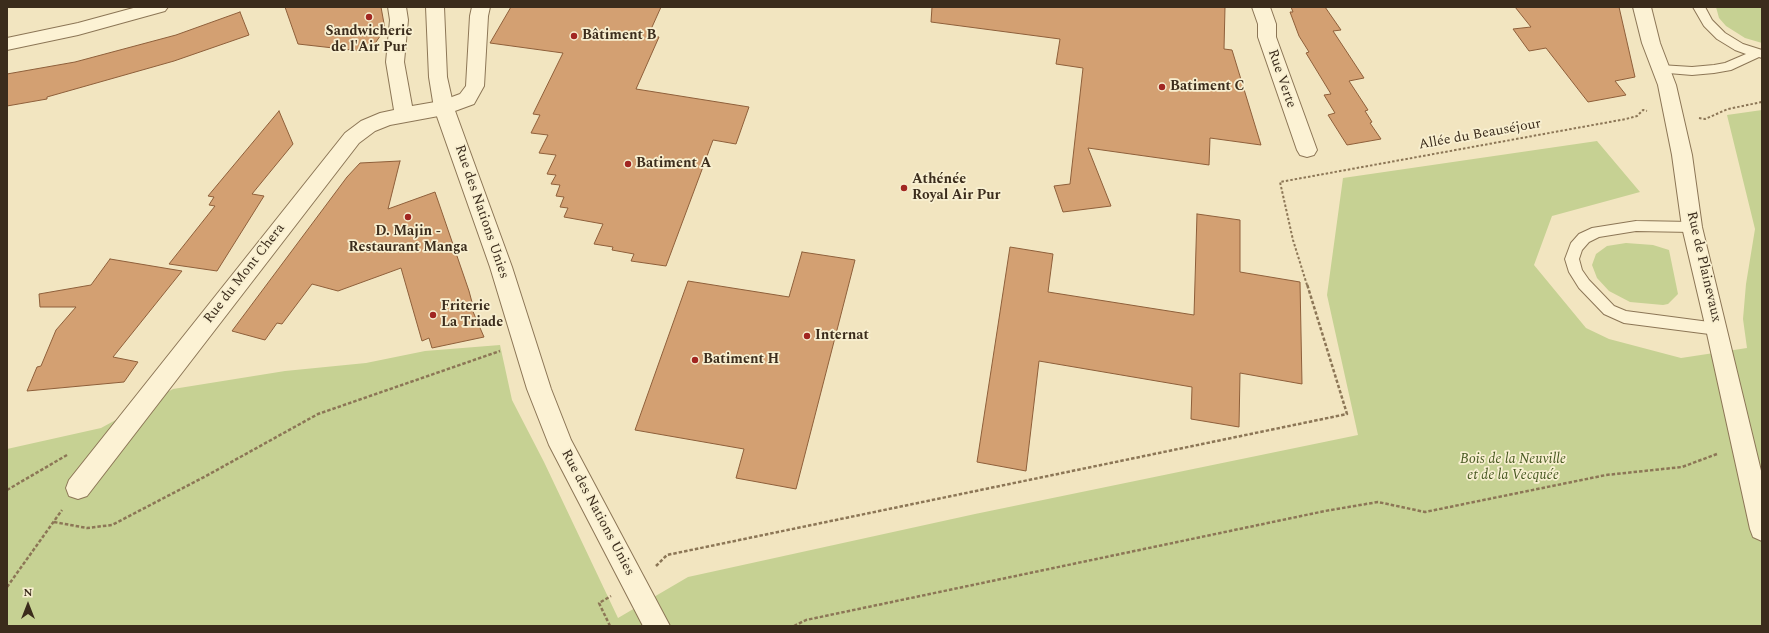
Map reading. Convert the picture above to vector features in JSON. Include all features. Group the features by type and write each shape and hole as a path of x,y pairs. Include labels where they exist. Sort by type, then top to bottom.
{"street":[{"path":"7,44 78,29 159,7"},
{"path":"397,7 399,20 395,62 404,114"},
{"name":"Rue des Nations Unies","path":"435,7 438,77 444,108 501,267 539,390 561,445 657,626"},
{"name":"Rue du Mont Chera","path":"78,488 352,138 368,126 387,118 444,108 467,99 475,86 478,16 481,7"},
{"name":"Rue Verte","path":"1261,7 1267,24 1267,37 1307,150"},
{"name":"Rue de Plainevaux","path":"1642,7 1651,43 1667,85 1682,155 1692,228 1717,329 1762,529"}],"lane":[{"path":"1699,7 1705,20 1721,36 1739,47 1760,54"},
{"path":"1660,69 1692,71 1714,70 1727,67 1760,54"},
{"path":"1692,228 1636,226 1597,232 1584,238 1576,247 1572,259 1576,272 1584,284 1609,310 1624,317 1646,322 1717,329"}],"path":[{"path":"1704,119 1728,109 1762,102"},
{"name":"Allée du Beauséjour","path":"655,567 667,555 1347,414 1293,240 1280,182 1626,119 1637,116 1643,110"},
{"path":"54,522 87,528 112,525 156,500 206,476 318,414 524,342"},
{"path":"794,626 814,618 1324,511 1378,502 1425,512 1606,475 1682,467 1742,444"},
{"path":"7,588 78,488"},
{"path":"599,603 610,626"}],"green space":[{"path":"1716,7 1762,7 1762,43 1745,38 1726,26 1719,18"},
{"name":"Bois de la Neuville et de la Vecquée","path":"1762,110 1762,626 7,626 7,449 101,428 173,389 285,371 366,363 425,351 500,345 512,400 544,462 618,618 688,577 975,514 1358,435 1327,295 1343,178 1597,141 1640,192 1552,216 1534,265 1586,328 1609,339 1681,358 1747,348 1743,319 1746,284 1755,229 1727,115"},
{"path":"1626,243 1653,245 1669,250 1678,294 1668,304 1663,305 1630,302 1609,291 1597,278 1592,265 1596,254 1607,246"}],"building":[{"path":"285,7 381,7 385,29 369,52 298,44"},
{"name":"Batiment A","path":"511,7 661,7 648,36 659,37 636,89 749,107 736,144 713,140 666,266 631,261 634,254 612,250 613,247 594,244 603,224 564,217 568,208 560,207 564,197 556,196 560,185 551,184 556,175 547,174 556,155 539,153 548,135 531,133 540,115 533,114 563,53 490,43"},
{"name":"Batiment C","path":"932,7 1225,7 1224,49 1232,50 1261,145 1210,138 1209,165 1088,148 1111,206 1063,212 1054,186 1070,184 1083,68 1056,64 1060,39 931,22"},
{"path":"1291,7 1325,7 1341,30 1333,31 1364,78 1349,81 1368,110 1365,111 1372,122 1370,123 1381,139 1347,145 1328,115 1335,113 1324,95 1331,94 1306,53 1309,52 1299,36 1290,12 1293,12"},
{"path":"1515,7 1619,7 1635,77 1615,81 1626,95 1588,102 1546,48 1529,51 1513,29 1531,27"},
{"path":"240,12 249,35 174,61 47,97 47,99 7,106 7,74 75,62 176,35"},
{"path":"279,111 293,144 252,194 264,196 217,271 169,264 215,206 209,205 214,197 208,196"},
{"path":"400,161 388,209 435,192 469,291 473,306 471,307 484,337 432,348 429,338 422,341 401,268 338,291 312,284 282,324 277,323 265,340 232,331 347,177 360,163"},
{"path":"1197,214 1240,220 1240,272 1300,282 1302,384 1240,373 1239,427 1191,419 1192,387 1039,361 1026,471 977,462 1010,247 1053,254 1048,292 1194,315"},
{"path":"802,252 855,260 796,489 736,478 744,449 635,430 688,281 789,297"},
{"path":"110,259 182,271 113,357 138,362 124,382 27,391 37,367 41,366 56,330 76,307 40,307 39,294 91,285"}],"place":[{"name":"Sandwicherie de l'Air Pur","path":"369,17"},
{"name":"Bâtiment B","path":"574,36"},
{"name":"Batiment C","path":"1162,87"},
{"name":"Batiment A","path":"628,164"},
{"name":"Athénée Royal Air Pur","path":"904,188"},
{"name":"D. Majin - Restaurant Manga","path":"408,217"},
{"name":"Friterie La Triade","path":"433,315"},
{"name":"Internat","path":"807,336"},
{"name":"Batiment H","path":"695,360"}]}
